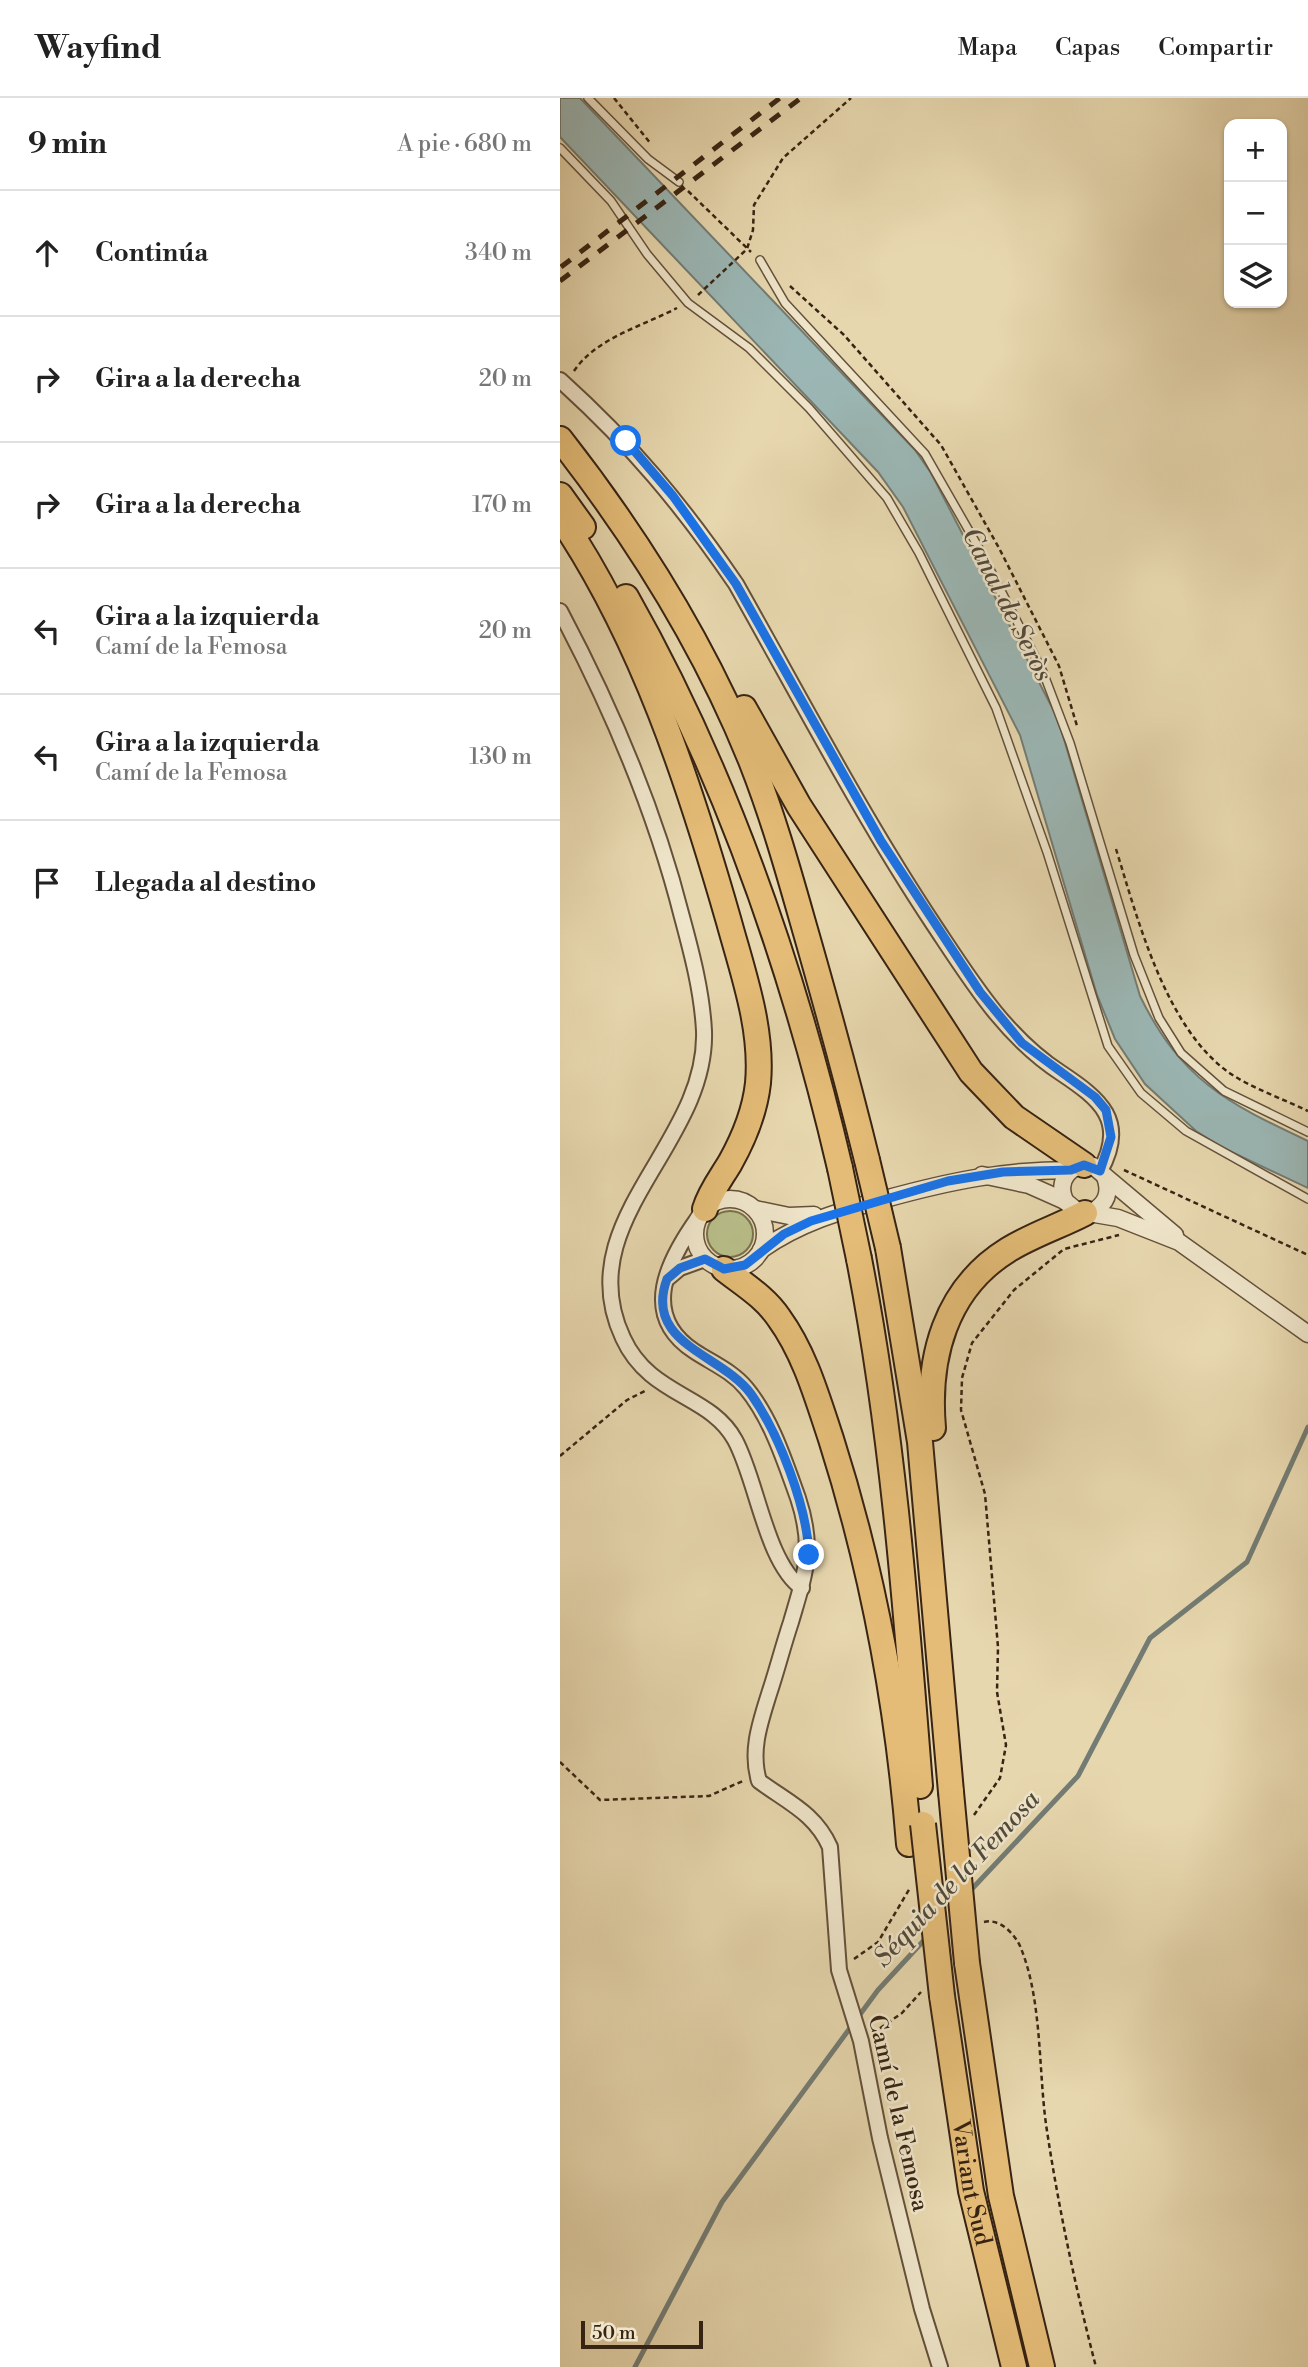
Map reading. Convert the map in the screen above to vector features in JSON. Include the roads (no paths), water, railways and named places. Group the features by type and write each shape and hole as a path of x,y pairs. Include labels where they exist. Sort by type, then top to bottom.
{"highway":[{"path":"560,439 634,543 674,590 705,637 799,806 971,1072 1014,1117 1093,1169"},
{"path":"560,495 602,556 648,637 720,792 768,919 803,1027 839,1168 880,1375 896,1495 916,1834"},
{"path":"560,517 616,612 653,696 723,902 754,1020 758,1071 752,1115 739,1146 701,1213"},
{"path":"634,543 723,697 763,793 821,985 888,1248 920,1442 967,1963 1001,2196 1042,2367"},
{"path":"938,1635 938,1499 931,1384 941,1335 956,1301 985,1266 1009,1249 1080,1209"},
{"path":"714,1264 769,1306 785,1326 805,1365 825,1420 870,1581 916,1834"},
{"name":"Variant Sud","path":"916,1834 935,2003 971,2191 1014,2367"}],"street":[{"path":"564,384 643,461 736,584 881,841 980,992 1022,1043 1101,1102 1111,1127 1093,1169 1062,1184 1080,1209"},
{"path":"560,611 615,724 651,815 677,897 700,996 704,1049 695,1092 681,1123 620,1228 611,1266 612,1303 623,1338 637,1362 664,1387 713,1415 729,1430 746,1464 778,1558 786,1575 802,1588 809,1555 806,1530 798,1498 768,1424 739,1381 693,1350 673,1332 663,1307 667,1279 676,1250 701,1213 714,1202 735,1199 755,1209 789,1216 837,1212"},
{"path":"1080,1209 1105,1201 1108,1194 1093,1169"},
{"path":"667,1279 680,1268 714,1264 745,1265 784,1234 837,1212 948,1181 982,1175 1093,1169 1173,1232 1179,1242"},
{"path":"982,1175 1020,1182 1080,1209 1137,1224 1179,1242 1308,1334"},
{"path":"755,1209 764,1228 761,1250"},
{"path":"701,1213 695,1239 714,1264"},
{"name":"Camí de la Femosa","path":"802,1588 757,1733 754,1764 760,1782 777,1795 801,1807 824,1833 830,1847 839,1970 858,2033 880,2138 922,2309 940,2367"}],"lane":[{"path":"588,98 648,159 679,182"},
{"path":"560,148 611,201 647,254 688,303 749,348 809,408 887,498 919,553 996,708 1047,852 1108,1046 1141,1093 1185,1131 1308,1199"},
{"path":"760,260 785,303 925,454 981,550 1042,672 1070,743 1134,955 1160,1018 1181,1053 1224,1091 1308,1132"}],"water":[{"path":"560,98 580,98 915,450 931,473 1058,719 1140,996 1172,1049 1209,1086 1253,1114 1308,1141 1308,1188 1223,1148 1196,1131 1145,1084 1115,1039 1097,995 1020,735 903,507 878,472 560,137"}],"waterway":[{"name":"Séquia de la Femosa","path":"970,1891 1078,1776 1150,1638 1247,1562 1308,1427"},
{"name":"Séquia de la Femosa","path":"635,2367 722,2202 878,1990 927,1937"}],"railway":[{"path":"561,267 780,98"},
{"path":"560,281 801,98"}],"water label":[{"name":"Canal de Seròs","path":"1008,604"}]}
